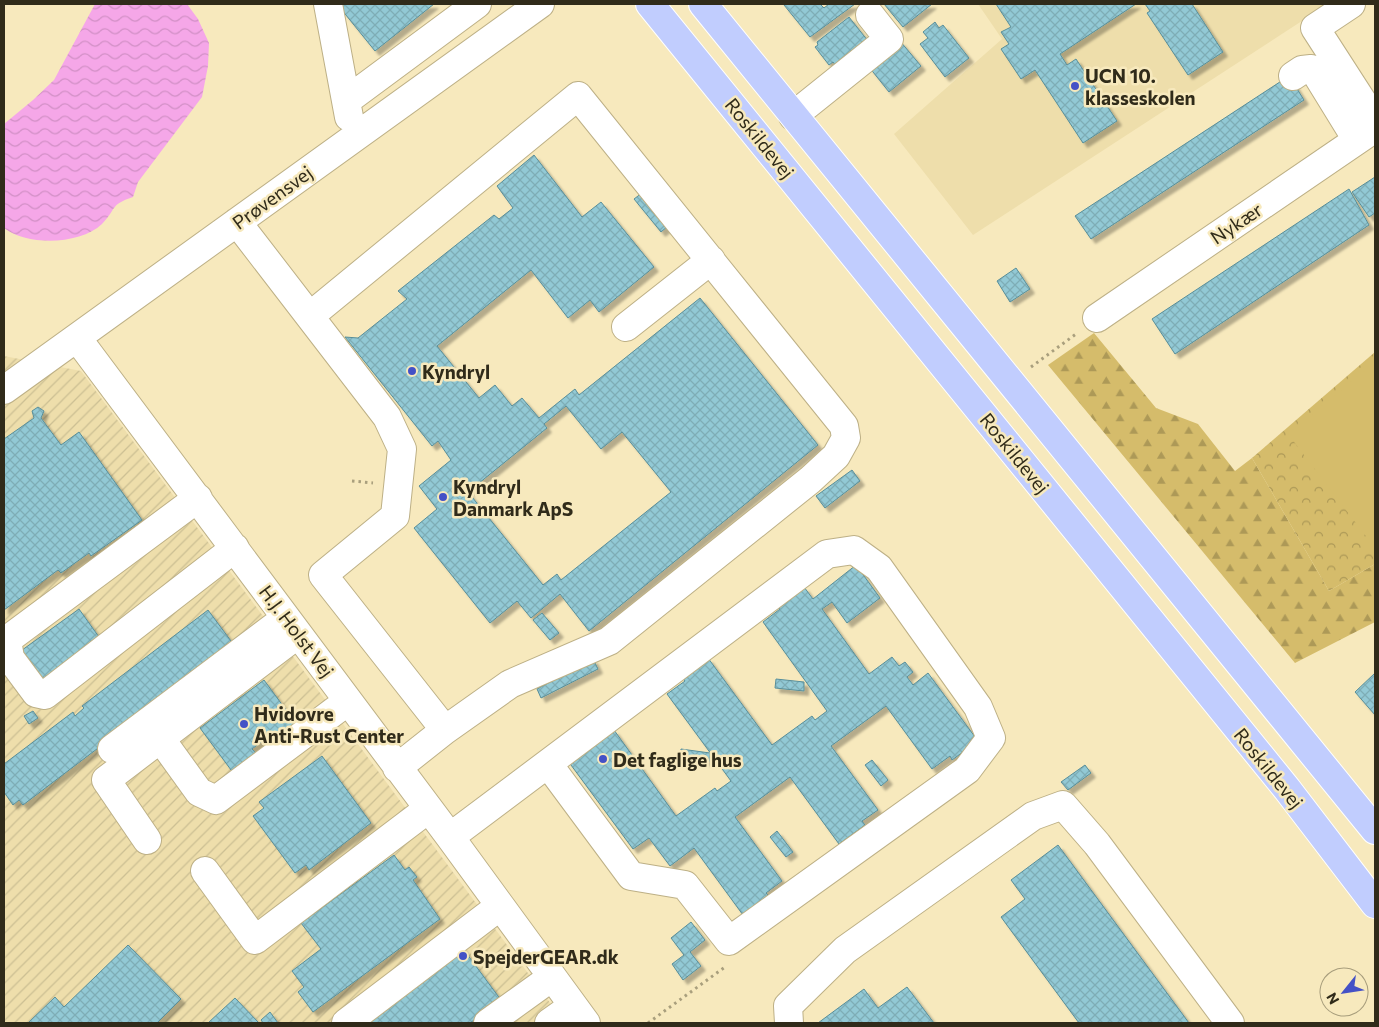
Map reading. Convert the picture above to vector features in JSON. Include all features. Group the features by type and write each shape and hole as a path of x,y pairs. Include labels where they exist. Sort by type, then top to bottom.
{"main road":[{"name":"Roskildevej","path":"650,4 1281,781 1375,904"},
{"path":"703,4 1375,830"}],"street":[{"path":"328,4 353,138"},
{"path":"346,101 477,4"},
{"name":"Prøvensvej","path":"4,390 353,138 511,12 540,4"},
{"path":"1350,4 1315,28 1369,129"},
{"path":"793,116 888,39 870,16"},
{"path":"1293,76 1302,70 1311,69 1369,129"},
{"path":"310,316 578,96 844,426 846,438 836,456 609,641 510,684 445,730 397,768"},
{"name":"Nykær","path":"1097,318 1369,129"},
{"path":"237,222 387,417 402,449 395,516 323,575 445,730"},
{"path":"626,327 711,260"},
{"name":"H.J. Holst Vej","path":"76,338 198,498 580,1014"},
{"path":"198,498 7,640 10,658 36,692 45,695 235,548"},
{"path":"450,837 827,554 854,550 879,568 978,707 991,738 967,770 729,941 685,885 631,876 548,764"},
{"path":"147,840 106,780 160,738 292,626"},
{"path":"112,750 292,626"},
{"path":"160,738 199,792 216,800 348,701"},
{"path":"789,1023 788,1006 845,950 1034,816 1063,806 1097,844 1230,1023"},
{"path":"206,871 255,940 428,809"},
{"path":"346,1023 500,906"},
{"path":"488,1023 552,977"},
{"path":"549,1023 580,1014"}],"path":[{"path":"1010,382 1097,318"},
{"path":"648,1023 728,965 729,941"}],"shaded area":[{"name":"UCN 10. klasseskolen","path":"978,4 1328,4 973,235 894,134 1002,39"},
{"path":"4,356 81,371 565,1023 4,1023"}],"green space":[{"path":"1094,333 1156,408 1198,424 1235,471 1252,458 1329,591 1375,564 1375,622 1295,663 1048,365"},
{"path":"1375,352 1375,564 1329,591 1252,458"},
{"path":"1375,362 1375,548 1288,434"}],"water":[{"path":"95,4 187,4 198,19 209,43 208,66 202,97 138,182 133,197 120,202 102,224 81,236 67,239 53,241 26,238 4,228 4,124 54,80"}],"building":[{"path":"337,4 434,4 375,51"},
{"path":"820,4 824,8 829,4 855,4 810,37 784,5"},
{"path":"884,4 932,4 903,27"},
{"path":"996,4 1136,4 1060,54 1067,65 1076,59 1117,121 1083,143 1035,70 1021,79 1001,49 1009,44 1001,32 1011,27"},
{"path":"1145,4 1192,4 1223,52 1188,75 1147,13 1150,11"},
{"path":"849,17 868,41 836,66 833,62 829,65 815,47 818,45 817,42"},
{"path":"935,22 939,28 943,25 969,58 945,77 920,44 928,38 923,32"},
{"path":"900,41 921,66 889,92 869,67"},
{"path":"1289,76 1304,100 1091,239 1075,216"},
{"path":"534,155 582,217 601,202 654,267 599,312 590,300 568,318 531,270 437,346 479,398 495,385 512,406 522,398 539,418 575,389 579,395 700,298 818,445 589,631 560,594 531,618 517,601 490,623 414,528 437,509 419,486 451,460 438,441 432,446 345,337 358,338 407,299 398,291 494,215 499,219 513,208 497,186","holes":["566,406 601,449 622,432 671,492 561,580 557,574 543,585 468,492 547,428 544,424"]},
{"path":"1375,177 1375,213 1369,217 1352,192"},
{"path":"1349,189 1369,225 1175,354 1152,319"},
{"path":"642,193 668,226 661,232 634,199"},
{"path":"1016,268 1030,289 1010,302 997,281"},
{"path":"38,407 44,411 41,418 61,445 79,432 142,520 91,556 89,553 61,573 58,570 4,610 4,439 34,418 32,411"},
{"path":"852,470 860,481 825,508 816,496"},
{"path":"856,565 880,598 847,623 832,602 822,609 869,674 892,657 899,666 905,662 913,672 907,677 913,685 928,673 978,741 952,760 950,756 932,769 886,706 831,746 878,810 862,821 865,825 839,844 790,777 735,817 782,881 766,893 769,896 743,915 694,848 670,866 649,838 633,849 568,761 614,730 676,816 715,788 717,791 731,781 667,694 685,681 682,677 708,658 772,745 812,716 815,720 827,711 763,622 780,609 778,606 804,587 813,599"},
{"path":"79,609 104,644 43,688 18,653"},
{"path":"208,610 234,645 23,805 19,800 13,805 4,792 4,764 73,712 75,716 84,708 82,706"},
{"path":"542,613 559,633 550,640 533,620"},
{"path":"593,659 598,669 541,698 537,689"},
{"path":"1375,673 1375,715 1355,692"},
{"path":"776,679 804,682 804,691 775,688"},
{"path":"264,680 300,729 277,747 269,736 252,749 261,759 237,778 200,728"},
{"path":"33,711 38,718 29,724 24,716"},
{"path":"681,749 710,753 709,762 680,758"},
{"path":"322,756 371,823 309,870 306,865 295,873 253,816 264,808 259,802"},
{"path":"872,760 888,780 881,786 865,765"},
{"path":"1085,765 1091,773 1068,790 1061,782"},
{"path":"777,831 793,852 786,857 770,837"},
{"path":"1058,845 1189,1023 1079,1023 1001,917 1025,899 1011,880"},
{"path":"394,855 405,870 409,867 417,877 413,880 440,919 313,1012 298,992 304,987 292,971 321,949 301,923"},
{"path":"691,922 705,940 690,952 701,966 683,980 672,964 684,955 671,938"},
{"path":"128,945 181,999 157,1023 28,1023 55,997 64,1007"},
{"path":"461,946 501,1000 470,1023 356,1023"},
{"path":"907,987 934,1023 818,1023 864,989 878,1008"},
{"path":"235,998 259,1023 208,1023"},
{"path":"270,1012 278,1023 263,1023 261,1020"}],"place":[{"name":"UCN 10. klasseskolen","path":"1075,86"},
{"name":"Kyndryl","path":"412,371"},
{"name":"Kyndryl Danmark ApS","path":"443,497"},
{"name":"Hvidovre Anti-Rust Center","path":"244,724"},
{"name":"Det faglige hus","path":"603,759"},
{"name":"SpejderGEAR.dk","path":"463,956"}]}
